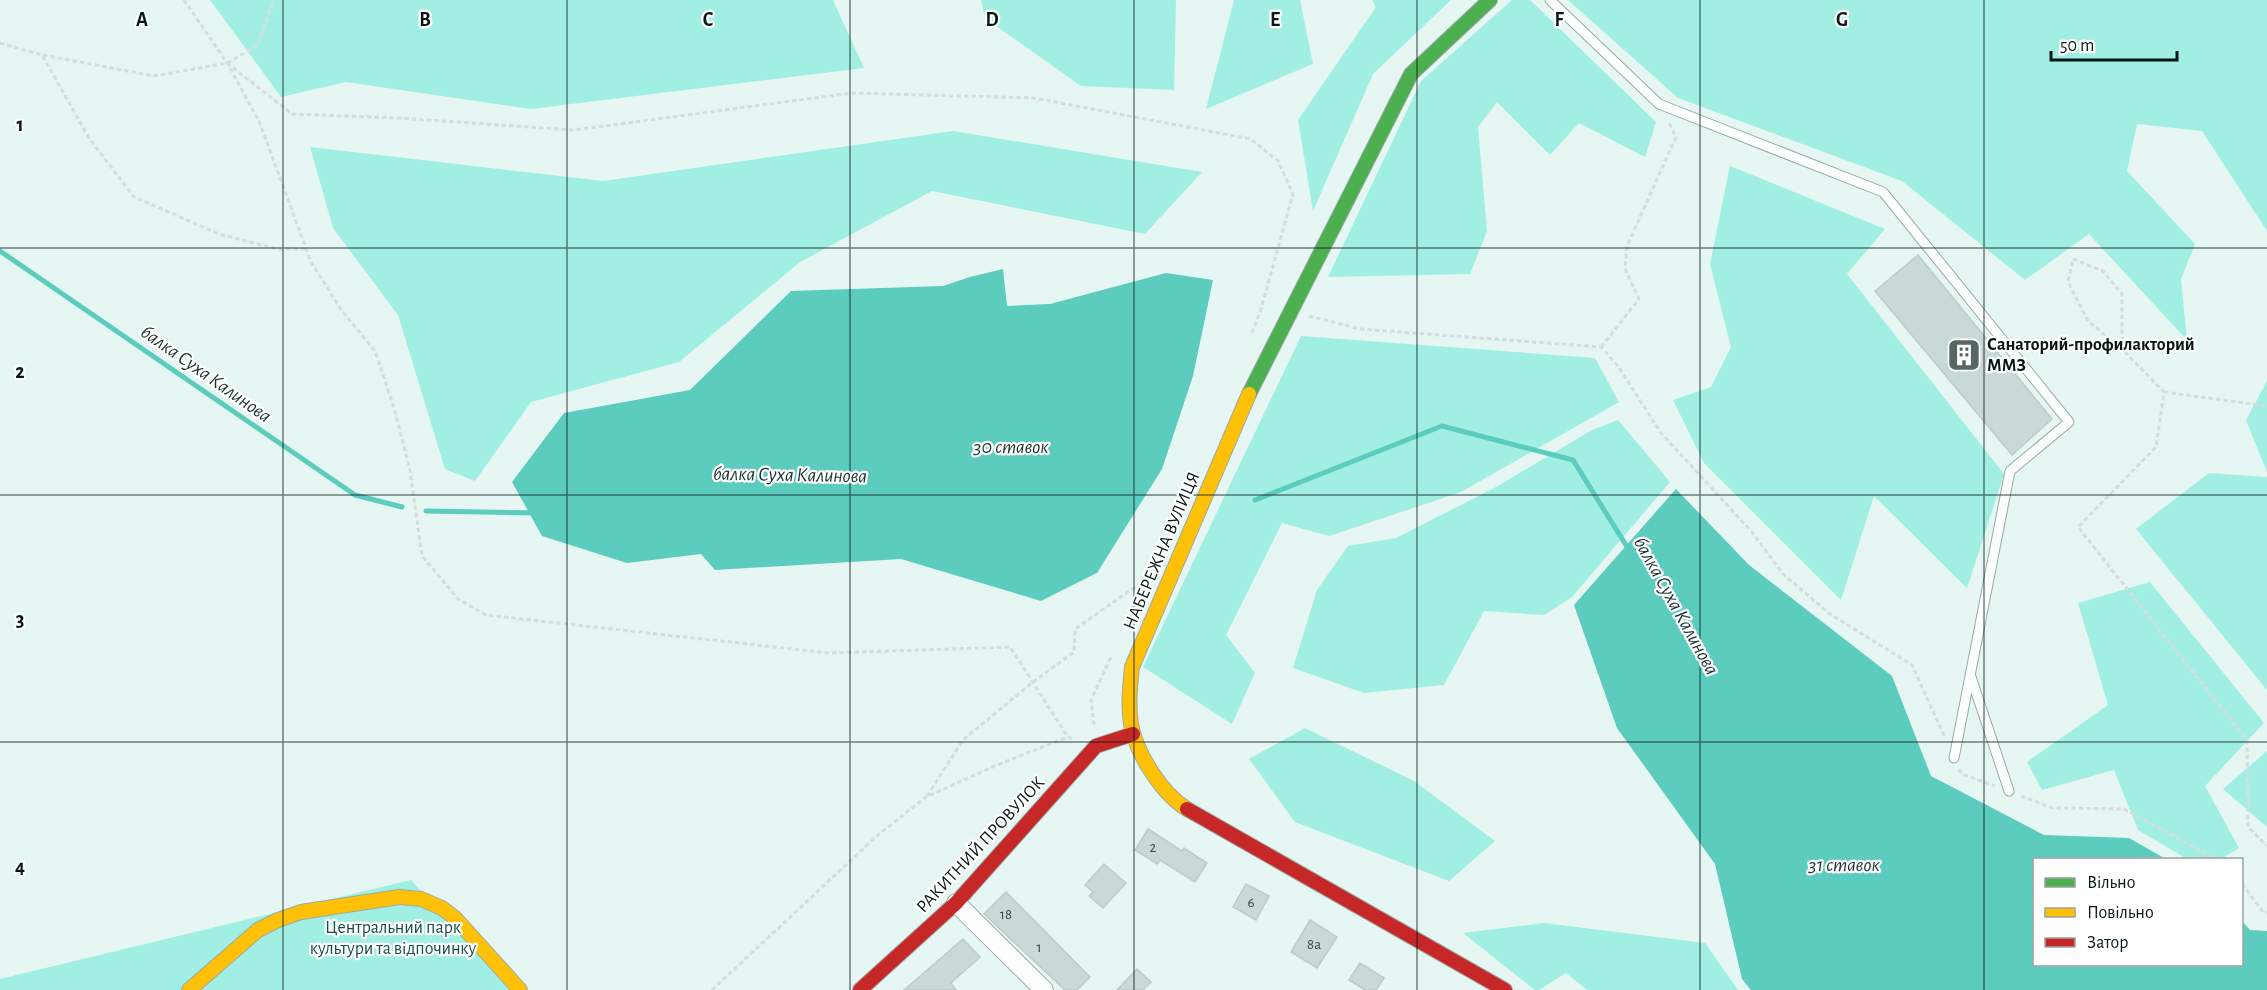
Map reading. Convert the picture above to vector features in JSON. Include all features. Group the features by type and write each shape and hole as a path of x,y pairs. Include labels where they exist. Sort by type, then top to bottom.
{"street":[{"name":"НАБЕРЕЖНА ВУЛИЦЯ","path":"1490,0 1412,74 1254,384 1132,667 1129,701 1133,734 1162,788 1174,801 1505,990"},
{"path":"1096,746 1133,734"},
{"name":"РАКИТНИЙ ПРОВУЛОК","path":"860,990 956,903 1096,746"},
{"path":"189,990 258,930 278,920 301,912 399,897 421,899 442,908 454,918 520,990"},
{"path":"956,903 1044,990"}],"lane":[{"path":"1550,0 1659,104 1883,192 2069,422 2010,471 1954,758"},
{"path":"1970,675 2009,792"}],"path":[{"path":"184,0 227,63 259,121 311,262 342,311 375,351 395,411 410,470 422,556 458,599 486,615 829,652 1011,647 1068,737"},
{"path":"0,42 42,55 154,76 227,63 257,46 274,0"},
{"path":"42,55 89,138 134,197 219,234 277,249 306,249"},
{"path":"227,63 292,114 397,118 574,130 852,93 1035,99 1251,139 1278,161 1293,194 1261,309 1249,343"},
{"path":"1601,347 1640,299 1625,269 1626,246 1676,137 1659,104"},
{"path":"2122,349 2122,294 2103,271 2073,259 2068,282 2088,321 2122,349 2164,392 2267,406"},
{"path":"1290,311 1360,328 1601,347 1618,366 1661,433 1752,532 1783,574 1830,614 1912,665 1962,774 2053,808 2124,809 2214,858"},
{"path":"2164,392 2156,447 2078,527 2247,740 2248,827 2267,846"},
{"path":"926,797 963,740 1033,682 1074,652 1075,629 1145,580 1140,591"},
{"path":"712,990 878,835 926,797 997,765 1068,737 1096,746 1091,700 1116,645"},
{"path":"2243,886 2264,912 2267,912"}],"green space":[{"path":"210,0 833,0 864,68 531,109 346,82 281,97"},
{"path":"981,0 1176,0 1174,90 1081,86 985,18"},
{"path":"1234,0 1300,0 1313,64 1206,109"},
{"path":"1372,0 1451,0 1373,74 1313,211 1298,120 1376,7"},
{"path":"1512,0 1530,0 1656,122 1645,157 1579,123 1550,155 1497,102 1478,127 1487,231 1470,274 1328,277 1421,81"},
{"path":"1568,0 2267,0 2267,231 2202,131 2137,124 2127,171 2195,244 2181,279 2187,340 2089,234 2025,280 1902,181 1678,98"},
{"path":"953,131 1202,172 1145,234 932,191 800,262 679,362 531,402 475,481 445,469 398,315 333,228 310,147 603,181"},
{"path":"1730,166 1885,229 1847,274 2004,474 1967,588 1874,496 1841,600 1704,463 1673,400 1711,387 1731,347 1710,264"},
{"path":"1301,336 1595,358 1619,402 1461,492 1329,536 1282,523 1226,635 1255,673 1232,724 1143,667"},
{"path":"2267,381 2267,472 2246,420"},
{"path":"1618,420 1670,482 1572,597 1544,615 1484,611 1444,685 1364,693 1293,668 1317,590 1348,546 1396,538 1498,486 1592,430"},
{"path":"2209,473 2267,477 2267,690 2136,529"},
{"path":"2150,582 2264,723 2205,786 2239,848 2223,858 2185,858 2138,830 2114,770 2042,790 2027,762 2108,705 2078,603"},
{"path":"1305,728 1414,781 1495,841 1449,881 1295,822 1249,759"},
{"path":"2267,751 2267,827 2223,789"},
{"name":"Центральний парк культури та відпочинку","path":"411,880 509,990 0,990 0,979"},
{"path":"1544,923 1705,943 1738,990 1587,990 1566,973 1539,990 1535,990 1463,933"}],"water":[{"name":"30 ставок","path":"1003,269 1007,306 1050,304 1166,273 1213,280 1193,376 1162,469 1097,573 1041,601 901,559 715,570 701,554 627,563 542,536 512,482 564,413 690,390 791,291 943,286"},
{"name":"31 ставок","path":"1676,489 1749,565 1892,676 1931,776 2044,835 2129,838 2164,858 2033,858 2033,966 2243,966 2243,922 2250,930 2267,931 2267,990 1751,990 1742,979 1715,864 1617,728 1574,605"}],"building":[{"name":"Санаторий-профилакторий ММЗ","path":"1918,255 2052,419 2012,455 1875,291"},
{"path":"1148,829 1182,851 1184,848 1207,863 1195,882 1160,860 1157,864 1135,850"},
{"path":"1104,864 1126,883 1103,908 1089,896 1093,892 1085,885"},
{"path":"1246,884 1269,896 1256,920 1233,907"},
{"path":"1006,892 1090,977 1077,990 1065,990 984,914"},
{"path":"1310,920 1337,937 1317,968 1291,952"},
{"path":"963,939 980,957 951,983 956,990 904,990"},
{"path":"1360,963 1384,978 1376,990 1365,990 1349,980"},
{"path":"1137,969 1151,982 1143,990 1117,990"}],"waterway":[{"name":"балка Суха Калинова","path":"0,251 355,495 402,507"},
{"name":"балка Суха Калинова","path":"1255,500 1442,426 1573,460 1629,550"},
{"name":"балка Суха Калинова","path":"426,511 535,513"}],"traffic: fast":[{"path":"1249,394 1411,74 1490,0"}],"traffic: slow":[{"path":"1187,809 1160,783 1138,747 1130,717 1132,667 1249,394"},
{"path":"189,990 258,930 278,920 301,912 399,897 421,899 442,908 455,918 520,990"}],"traffic: jam":[{"path":"860,990 956,903 1096,746 1133,734"},
{"path":"1187,809 1505,990"}],"place":[{"name":"Санаторий-профилакторий ММЗ","path":"1964,355"}]}
